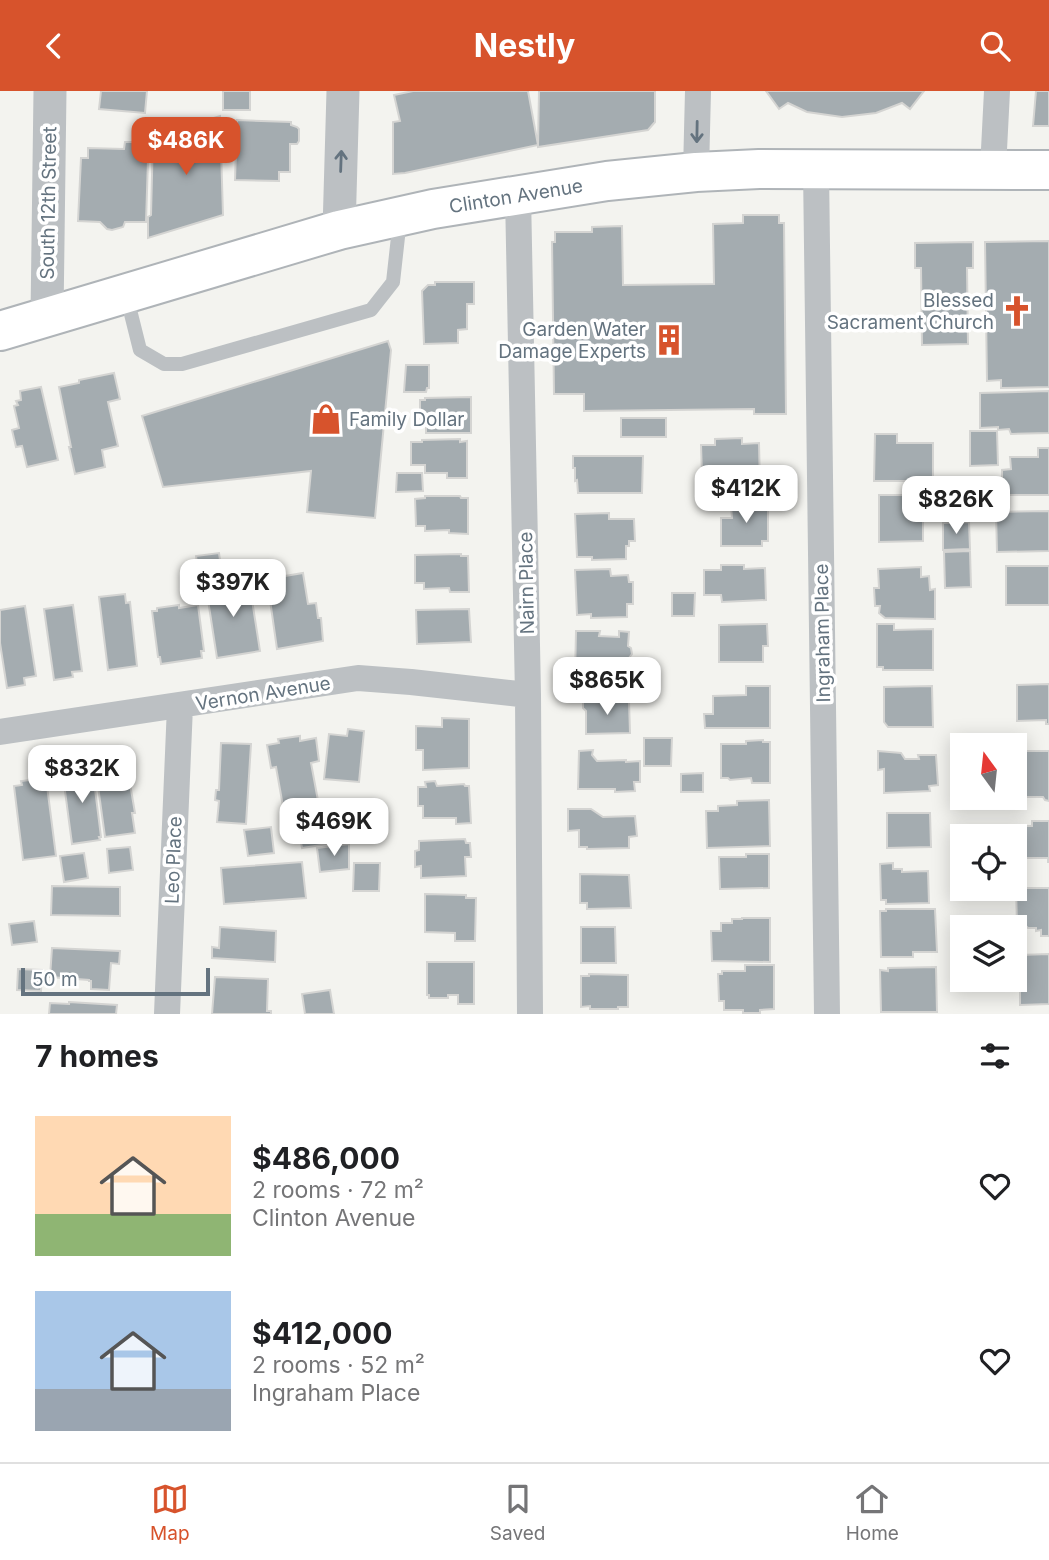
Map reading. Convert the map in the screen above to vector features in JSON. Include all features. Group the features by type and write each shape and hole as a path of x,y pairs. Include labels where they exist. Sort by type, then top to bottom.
{"main road":[{"name":"Clinton Avenue","path":"0,331 339,230 433,209 607,181 759,169 1049,170"}],"street":[{"name":"South 12th Street","path":"47,316 50,91"},
{"path":"339,230 343,91"},
{"path":"696,172 698,91"},
{"path":"993,169 998,91"},
{"name":"Ingraham Place","path":"816,169 827,1014"},
{"name":"Nairn Place","path":"518,195 528,695 530,1014"},
{"name":"Vernon Avenue","path":"0,732 358,678 528,695"},
{"name":"Leo Place","path":"167,1014 180,706"}],"lane":[{"path":"125,292 139,350 164,363 182,364 194,361 371,310 393,282 400,216"}],"building":[{"path":"101,91 147,91 145,113 99,109"},
{"path":"223,91 250,91 250,110 223,110"},
{"path":"413,91 528,91 538,145 393,174 393,122 400,121 394,95"},
{"path":"539,91 655,91 655,122 648,130 538,147"},
{"path":"766,91 924,91 910,109 902,103 876,113 842,117 807,112 788,103 779,109"},
{"path":"1036,91 1049,91 1049,126 1033,126"},
{"path":"220,116 223,215 148,238 153,136"},
{"path":"237,120 291,122 291,125 297,127 299,141 297,144 290,144 290,172 279,172 279,181 235,180"},
{"path":"125,142 134,142 134,151 144,151 144,160 148,160 146,222 125,222 123,227 112,230 100,222 78,221 81,158 88,158 88,148 124,149"},
{"name":"Garden Water Damage Experts","path":"743,215 779,215 779,223 784,223 786,414 754,414 754,409 584,411 584,394 554,394 552,242 555,242 555,232 592,232 592,227 622,226 623,285 714,284 713,224 743,223"},
{"name":"Blessed Sacrament Church","path":"1049,241 1049,387 1001,388 1001,380 987,381 985,242"},
{"path":"973,242 973,268 967,268 968,344 922,345 921,268 915,268 915,243"},
{"path":"435,282 474,282 474,304 467,304 467,329 458,330 458,343 424,344 422,291 428,285 435,285"},
{"path":"388,341 391,350 375,518 307,512 311,471 163,487 142,416"},
{"path":"406,365 429,365 429,388 426,392 404,392"},
{"path":"114,373 120,399 108,402 118,446 102,450 105,467 75,474 59,387"},
{"path":"41,387 58,460 27,467 22,446 16,447 12,430 19,428 14,406 18,405 16,401 21,400 20,391"},
{"path":"1049,391 1049,433 1011,434 1009,429 980,428 980,393"},
{"path":"471,397 471,433 426,433 426,423 420,422 420,400"},
{"path":"621,418 666,418 666,437 621,437"},
{"path":"970,431 997,431 998,465 970,466"},
{"path":"875,434 897,434 897,443 933,443 933,481 874,481"},
{"path":"742,438 742,444 759,443 760,485 707,487 707,475 702,475 701,445 715,445 715,439"},
{"path":"460,439 460,442 467,441 467,478 447,478 447,473 425,473 425,465 411,465 411,442"},
{"path":"1038,448 1049,448 1049,495 1002,495 1002,470 1011,469 1010,457 1038,457"},
{"path":"573,456 643,456 642,493 578,493"},
{"path":"397,473 422,473 423,491 396,492"},
{"path":"879,495 935,498 936,516 923,516 923,541 879,542"},
{"path":"425,496 468,498 468,534 449,533 449,530 425,531 425,526 416,526 415,499"},
{"path":"746,501 768,501 768,541 762,541 762,546 721,546 721,518 732,518 731,507 747,506"},
{"path":"1049,511 1049,551 997,552 996,512"},
{"path":"609,513 609,519 634,519 635,541 629,541 629,546 626,546 626,559 592,560 592,557 577,557 575,514"},
{"path":"969,522 970,549 943,550 943,523"},
{"path":"970,551 971,587 945,588 944,552"},
{"path":"219,553 222,575 199,577 196,556"},
{"path":"415,555 468,556 469,592 450,592 449,588 424,589 424,583 415,583"},
{"path":"721,565 744,565 744,569 765,568 766,600 722,602 721,595 704,595 704,570 721,570"},
{"path":"1006,566 1049,566 1049,605 1006,605"},
{"path":"921,567 921,577 929,576 930,590 935,589 935,619 885,618 879,613 880,606 875,606 874,588 879,588 878,569"},
{"path":"610,569 611,576 628,575 629,582 633,582 633,604 627,604 627,617 591,618 591,614 577,615 575,570"},
{"path":"303,573 308,604 316,603 318,618 321,618 323,641 277,649 267,579"},
{"path":"249,581 260,651 217,658 206,587"},
{"path":"672,593 695,593 694,616 672,616"},
{"path":"125,594 126,603 130,602 137,666 108,670 99,597"},
{"path":"73,605 82,671 72,672 73,677 54,680 44,609"},
{"path":"179,605 179,608 198,605 204,651 201,651 202,658 161,664 152,611"},
{"path":"25,606 36,676 24,678 25,685 7,688 0,643 0,610"},
{"path":"469,609 471,642 417,644 416,610"},
{"path":"767,624 768,646 763,646 763,662 719,662 719,625"},
{"path":"877,624 894,624 894,630 933,629 933,670 883,670 883,667 877,667"},
{"path":"576,631 600,631 599,636 619,637 619,631 629,632 628,646 632,654 629,658 628,677 575,676"},
{"path":"1049,684 1049,724 1046,724 1046,720 1017,721 1017,685"},
{"path":"746,686 770,686 770,728 705,728 704,714 713,714 713,696 746,695"},
{"path":"932,686 933,727 888,727 884,722 884,687"},
{"path":"587,697 594,697 598,702 629,701 630,733 586,734 586,711 583,703"},
{"path":"442,718 469,719 469,768 423,770 423,750 416,750 416,726 442,727"},
{"path":"348,729 364,731 359,782 324,779 329,734 347,736"},
{"path":"300,736 300,741 316,738 319,761 311,763 319,806 284,812 276,767 271,768 267,745 279,743 278,739"},
{"path":"644,738 672,738 671,766 644,766"},
{"path":"746,741 770,742 770,783 752,783 751,778 721,778 721,744 746,744"},
{"path":"221,743 251,744 246,824 217,822 219,801 215,800 216,790 219,790"},
{"path":"593,750 592,755 597,761 640,761 640,782 634,782 635,791 578,789 579,751"},
{"path":"878,751 901,753 905,759 919,759 918,755 936,755 938,785 929,786 930,791 884,793 884,769 878,770"},
{"path":"1027,751 1049,751 1049,801 1043,797 1027,797"},
{"path":"126,760 135,813 132,813 135,833 105,837 96,772 102,771 101,764"},
{"path":"92,765 101,837 100,840 72,844 63,776 74,775 73,767"},
{"path":"703,773 703,792 681,792 681,774"},
{"path":"46,778 56,856 23,860 14,786 22,785 21,781"},
{"path":"435,781 437,786 469,786 471,823 456,824 456,818 423,818 423,806 418,806 418,787 426,787 425,782"},
{"path":"769,800 770,846 707,848 706,811 718,811 718,806 737,805 737,801"},
{"path":"568,809 591,809 603,817 635,816 637,836 629,837 629,848 579,847 579,830 568,831"},
{"path":"887,813 930,813 931,847 887,848"},
{"path":"1032,821 1049,821 1049,862 1048,858 1027,858 1027,826 1032,826"},
{"path":"325,826 328,844 302,848 299,831"},
{"path":"271,827 274,853 248,856 244,830"},
{"path":"465,839 466,843 470,843 471,857 465,857 466,876 421,878 421,866 415,867 415,851 419,850 419,841"},
{"path":"349,844 349,869 320,872 317,848"},
{"path":"130,847 133,870 109,873 107,849"},
{"path":"84,853 88,878 64,882 60,856"},
{"path":"746,854 769,854 769,888 720,889 719,857 746,857"},
{"path":"302,862 306,898 224,904 221,868"},
{"path":"354,863 380,863 379,891 353,891"},
{"path":"893,863 893,869 902,869 902,872 928,871 929,903 886,904 886,900 881,900 880,864"},
{"path":"580,874 629,875 631,908 587,909 587,903 580,903"},
{"path":"52,886 120,887 120,916 51,915"},
{"path":"1027,888 1049,888 1049,936 1041,936 1041,930 1036,931 1036,928 1028,928 1027,915 1017,915 1016,901 1027,901"},
{"path":"425,894 466,895 466,898 476,898 475,941 455,941 455,933 425,932"},
{"path":"935,909 937,952 913,952 913,957 881,957 880,911"},
{"path":"770,918 770,962 712,961 711,931 721,931 721,923 732,923 732,919"},
{"path":"34,921 37,942 12,945 9,924"},
{"path":"220,927 276,931 275,962 212,958 212,947 219,948"},
{"path":"581,927 615,927 616,963 581,963"},
{"path":"52,948 120,951 119,964 111,963 109,990 91,989 89,980 50,977"},
{"path":"1049,954 1049,1004 1020,1005 1020,992 1027,992 1027,955"},
{"path":"427,962 474,962 474,1004 458,1004 458,995 429,998"},
{"path":"745,965 774,965 774,1009 760,1010 760,1013 724,1010 724,1001 719,1001 718,974 722,974 722,971 745,971"},
{"path":"936,967 937,1012 881,1012 880,970"},
{"path":"18,969 42,970 41,991 17,990"},
{"path":"628,975 628,1007 581,1007 581,976"},
{"path":"215,977 268,979 267,1011 271,1011 271,1014 212,1014"},
{"path":"330,990 334,1014 305,1014 302,994"},
{"path":"50,1003 117,1005 116,1014 49,1014"}],"place":[{"name":"Blessed Sacrament Church","path":"1017,311"},
{"name":"Garden Water Damage Experts","path":"669,340"},
{"name":"Family Dollar","path":"326,419"}]}
